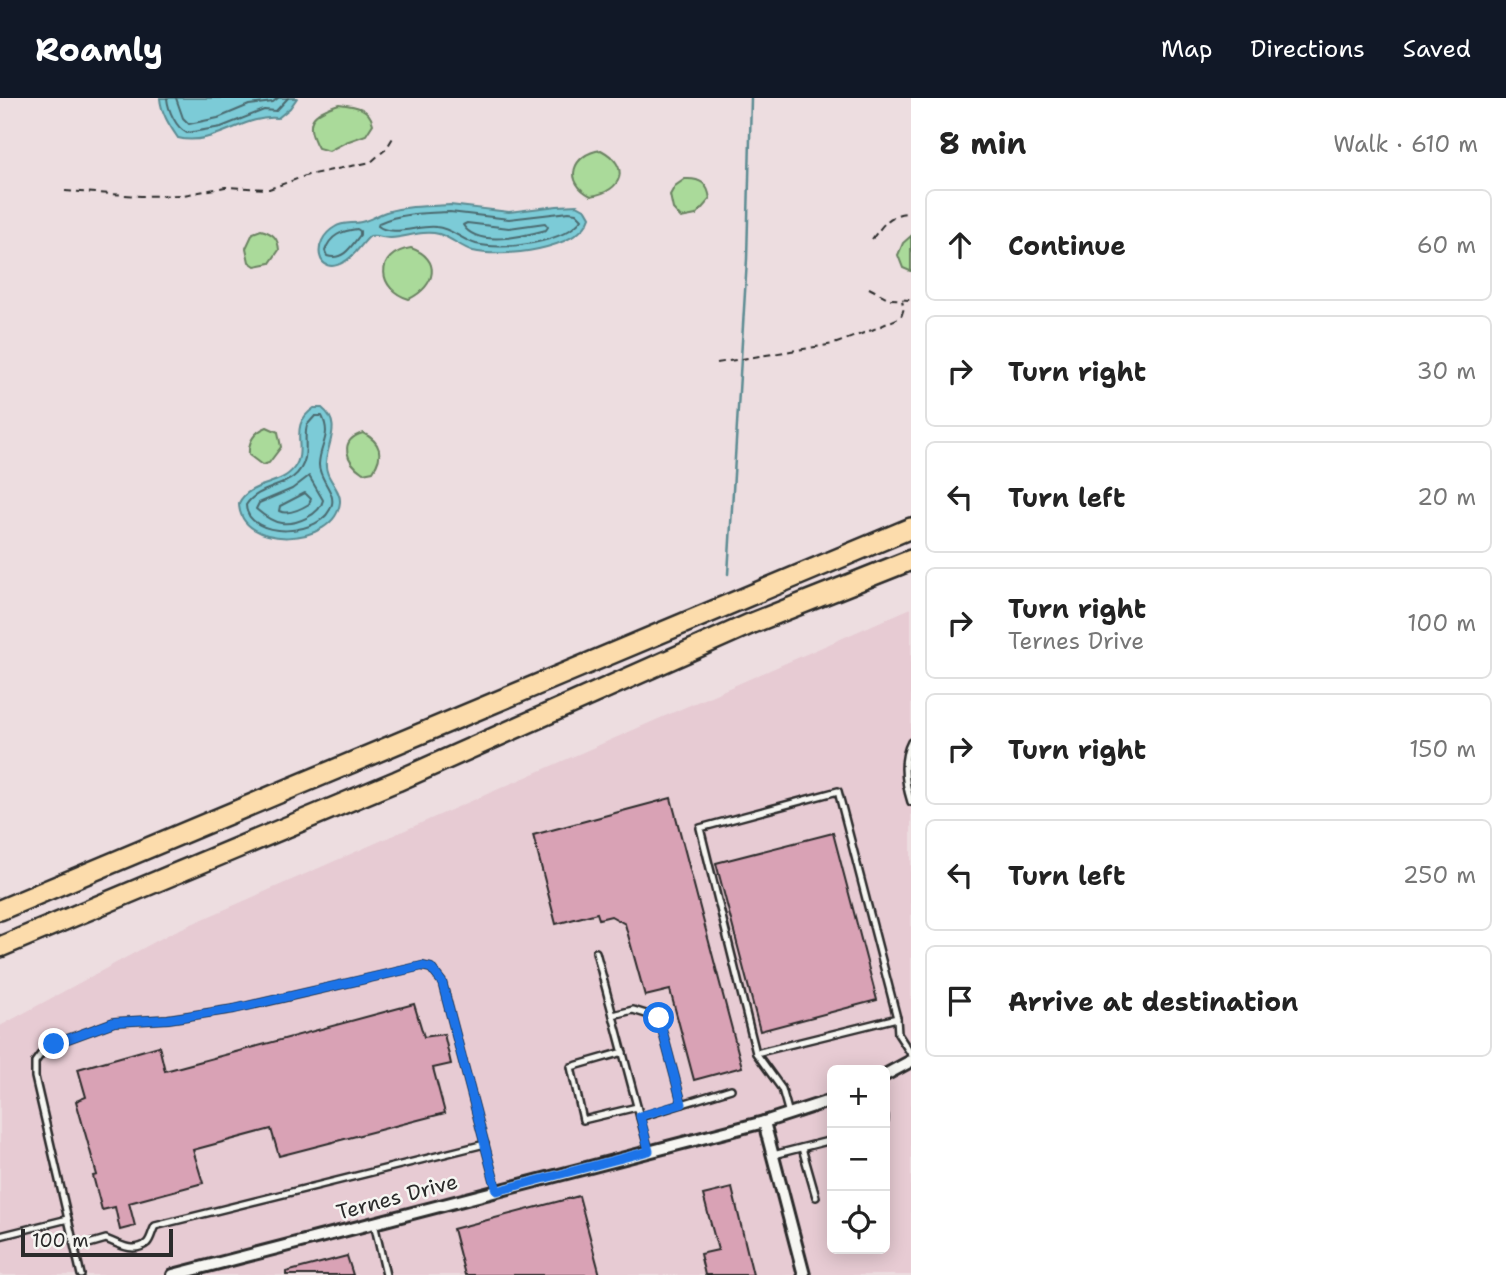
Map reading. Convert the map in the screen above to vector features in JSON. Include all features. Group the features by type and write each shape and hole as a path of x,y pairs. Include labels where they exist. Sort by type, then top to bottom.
{"highway":[{"path":"0,909 911,528"},
{"path":"0,947 397,781 750,624 911,560"},
{"path":"0,962 174,882 200,863"}],"street":[{"path":"890,1072 911,1061"},
{"name":"Ternes Drive","path":"173,1275 764,1122 827,1102"},
{"path":"764,1122 804,1275"}],"lane":[{"path":"911,742 907,749 904,780 911,802"},
{"path":"789,1114 782,1088 756,1053 699,828 838,791 897,1018 898,1034 911,1054"},
{"path":"596,952 649,1151"},
{"path":"81,1275 41,1107 35,1062 43,1051 54,1044 114,1022 168,1019 234,1009 422,966 431,968 442,982 497,1191"},
{"path":"613,1015 633,1010 659,1018 682,1104"},
{"path":"756,1053 897,1018"},
{"path":"623,1052 571,1067 583,1120 637,1107"},
{"path":"640,1116 731,1089"},
{"path":"773,1155 827,1141"},
{"path":"75,1248 106,1239 127,1248 141,1245 147,1242 155,1226 485,1144"},
{"path":"802,1148 816,1197"},
{"path":"0,1236 68,1219"},
{"path":"374,1223 386,1275"}],"path":[{"path":"65,191 141,196 184,195 225,187 269,188 307,174 371,162 386,149 394,136"},
{"path":"872,239 892,216 911,213"},
{"path":"869,288 880,295 911,300"},
{"path":"717,363 834,344 901,317 904,308 902,300"}],"shaded area":[{"path":"911,608 911,1275 0,1275 0,1026 171,933"}],"green space":[{"path":"339,104 365,111 373,124 366,135 329,151 318,148 311,131 313,119 322,111"},
{"path":"601,150 617,163 619,177 610,189 591,196 577,183 575,169 583,157"},
{"path":"685,179 703,183 708,189 710,199 696,215 681,218 673,209 670,195 675,186"},
{"path":"261,230 274,237 279,250 270,263 255,266 249,262 246,248 253,233"},
{"path":"911,236 910,271 903,268 898,255 903,243"},
{"path":"411,248 428,259 432,273 425,287 409,299 391,288 384,272 390,257"},
{"path":"267,427 278,432 281,447 269,463 262,465 249,455 249,450 253,438"},
{"path":"363,433 377,445 379,460 373,471 363,473 352,463 347,451 350,441"}],"water":[{"path":"160,98 297,98 278,118 253,121 216,135 191,140 178,138 164,114"},
{"path":"450,205 509,212 577,205 586,210 590,217 584,228 572,237 539,249 520,252 473,251 439,234 427,233 391,238 370,236 351,257 335,266 323,262 320,256 322,241 327,233 338,225 361,222 401,209"},
{"path":"314,408 322,408 328,414 333,427 326,468 340,497 335,517 323,528 306,535 270,536 254,529 243,519 239,503 250,491 281,478 294,468 300,453 301,423"}],"building":[{"path":"671,798 742,1067 694,1080 670,990 645,996 625,924 611,916 599,919 597,913 556,924 533,835"},
{"path":"833,833 877,1000 760,1031 716,863"},
{"path":"414,1004 424,1037 444,1034 451,1064 433,1068 445,1113 279,1156 271,1129 193,1150 203,1183 129,1203 135,1226 120,1230 115,1207 102,1210 93,1176 97,1175 76,1101 86,1097 78,1069 159,1046 165,1071"},
{"path":"732,1188 753,1275 705,1275 700,1254 718,1250 703,1195"},
{"path":"579,1196 600,1275 465,1275 453,1229"},
{"path":"347,1256 353,1275 286,1275 286,1272"}],"waterway":[{"path":"728,574 747,259 751,98"}],"route":[{"path":"54,1044 114,1022 168,1019 234,1009 422,966 431,968 442,982 497,1191 649,1151 640,1116 682,1104 659,1018"}]}
